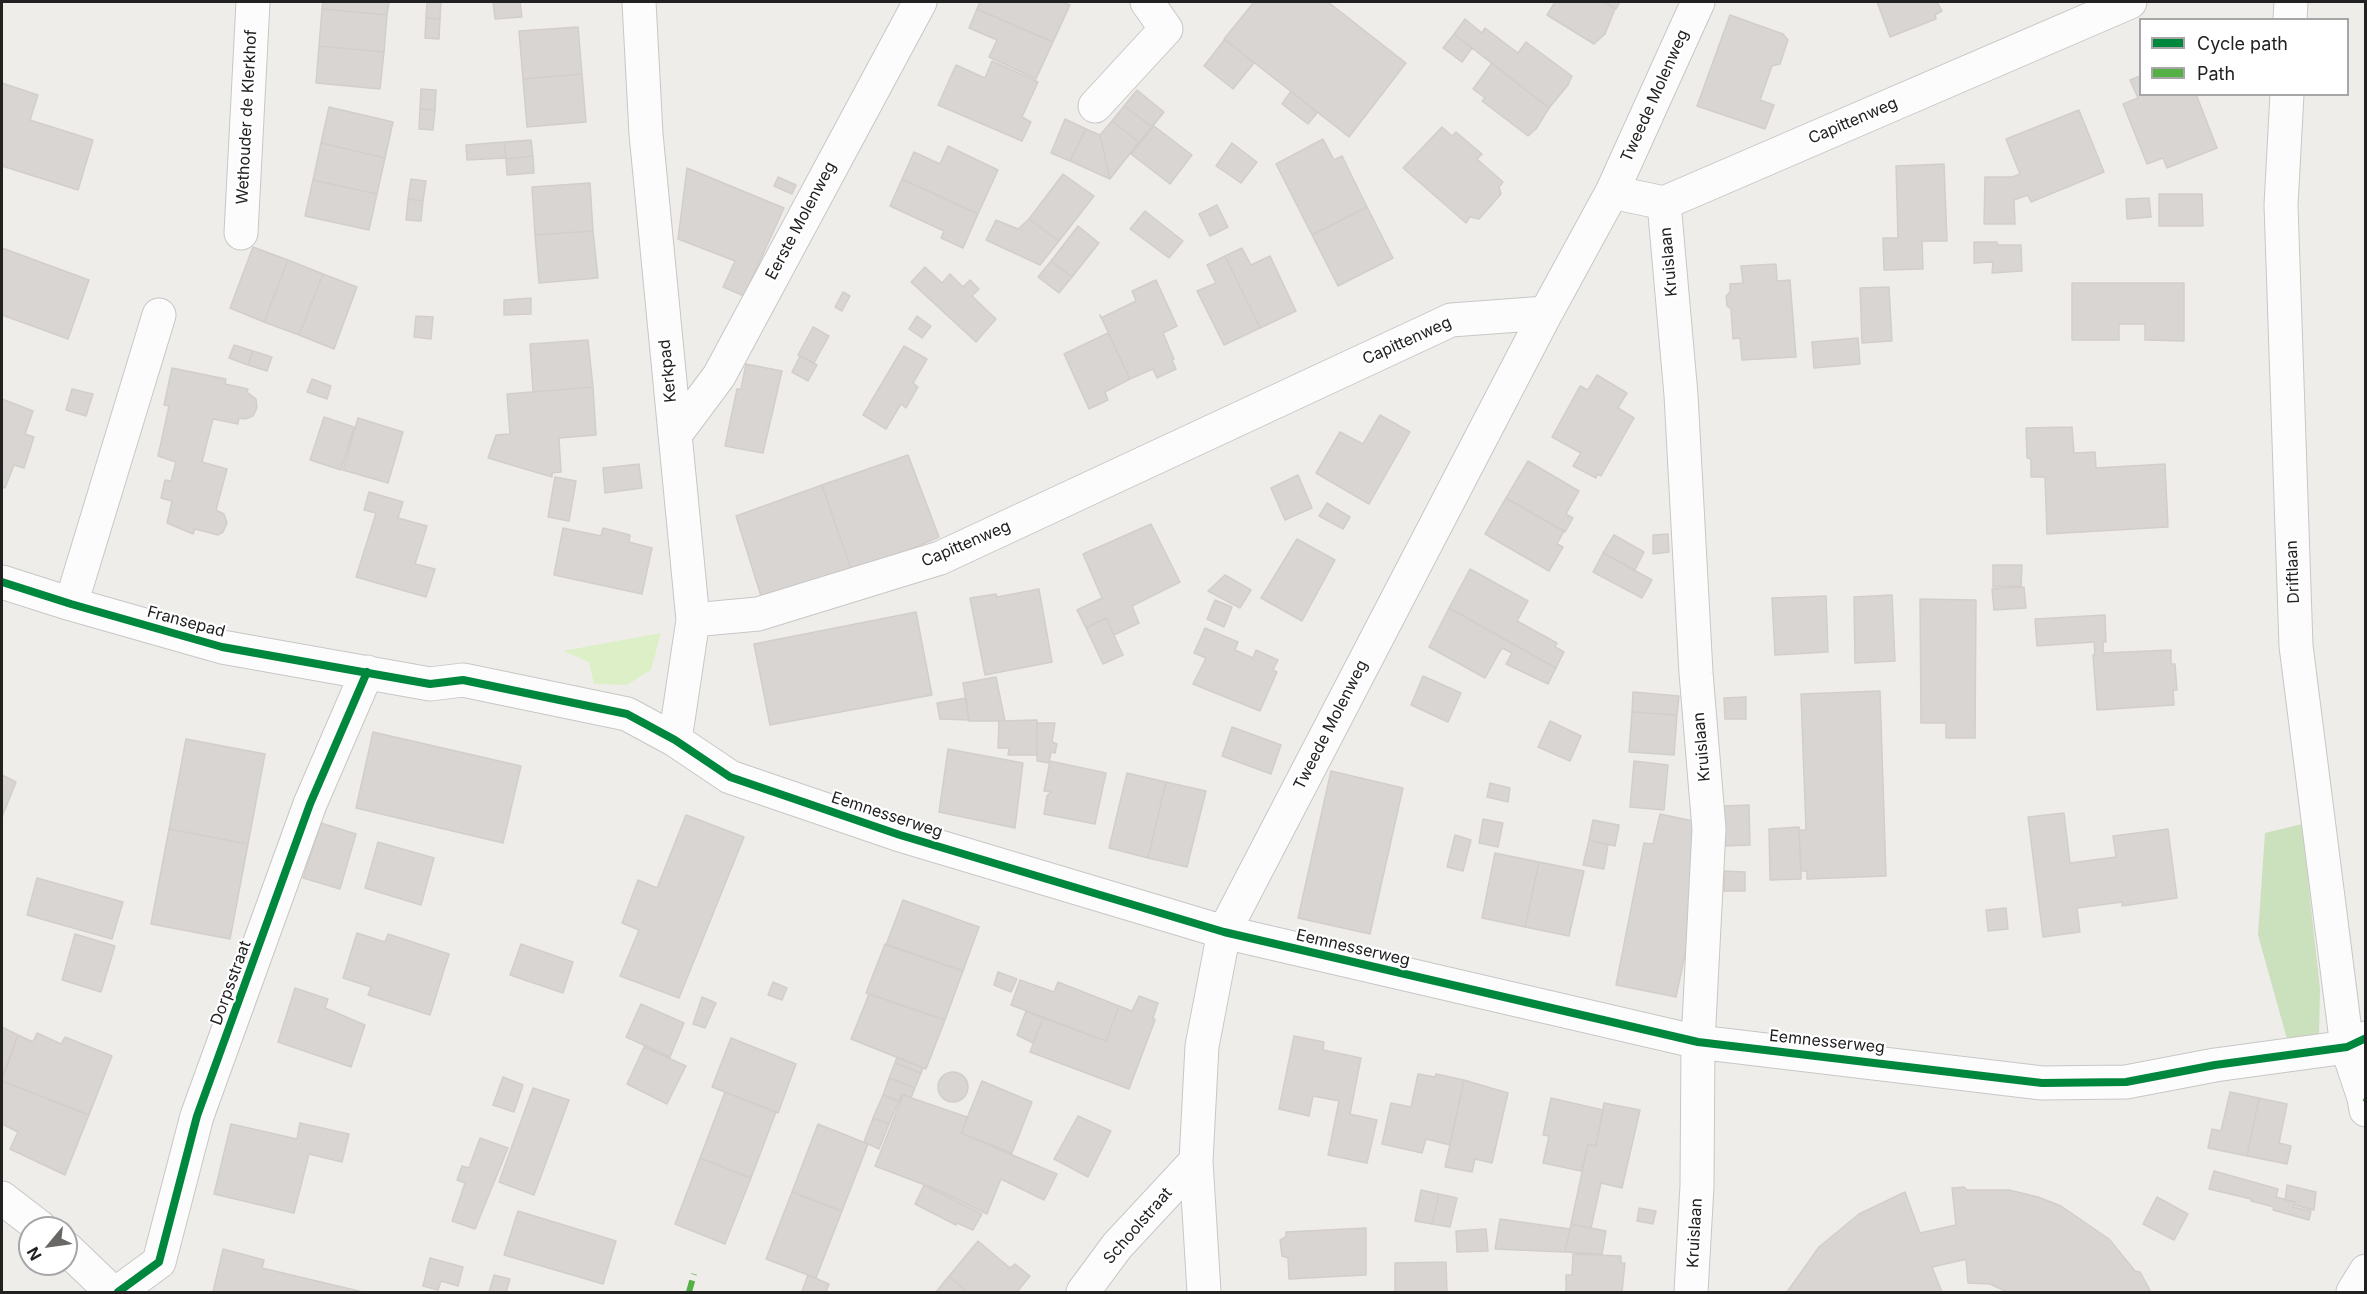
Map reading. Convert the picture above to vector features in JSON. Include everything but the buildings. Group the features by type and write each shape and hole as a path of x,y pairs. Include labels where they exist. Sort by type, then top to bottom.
{"street":[{"name":"Wethouder de Klerkhof","path":"241,233 253,2"},
{"name":"Kerkpad","path":"639,2 647,145 693,620 675,740"},
{"name":"Eerste Molenweg","path":"675,435 719,376 920,2"},
{"path":"1095,106 1166,29 1147,2"},
{"name":"Tweede Molenweg","path":"1612,192 1698,2"},
{"name":"Capittenweg","path":"1664,203 2130,2"},
{"path":"2290,18 2291,2"},
{"name":"Driftlaan","path":"2287,96 2281,205 2296,646 2366,1110"},
{"path":"1546,313 1612,192 1664,203"},
{"name":"Kruislaan","path":"1664,203 1680,395 1696,673 1709,829 1698,1042 1697,1186 1691,1293"},
{"name":"Tweede Molenweg","path":"1204,1293 1196,1161 1202,1046 1224,932 1546,313"},
{"name":"Capittenweg","path":"693,620 758,614 940,558 1451,320 1546,313"},
{"path":"71,604 159,315"},
{"name":"Fransepad","path":"2,582 222,647 367,672"},
{"name":"Eemnesserweg","path":"367,672 430,684 463,680 627,714 675,740 730,777 900,835 1224,932 1698,1042 2042,1083 2126,1082 2356,1042"},
{"name":"Dorpsstraat","path":"118,1293 159,1262 197,1116 310,804 367,672"},
{"name":"Schoolstraat","path":"1083,1293 1117,1246 1196,1161"},
{"path":"2,1198 25,1216"},
{"path":"78,1260 111,1293"},
{"path":"2353,1293 2366,1272"}],"green space":[{"path":"661,633 651,670 627,685 594,684 589,662 563,651"},
{"path":"2302,824 2320,989 2319,1037 2287,1039 2258,935 2265,833"}],"marked path":[{"path":"689,1292 694,1274"}],"cycle path":[{"path":"2,582 222,647 430,684 463,680 627,714 675,740 730,777 900,835 1224,932 1698,1042 2042,1083 2126,1082 2215,1065 2347,1047 2366,1038"},
{"path":"118,1292 159,1262 197,1116 310,804 367,672"}]}
